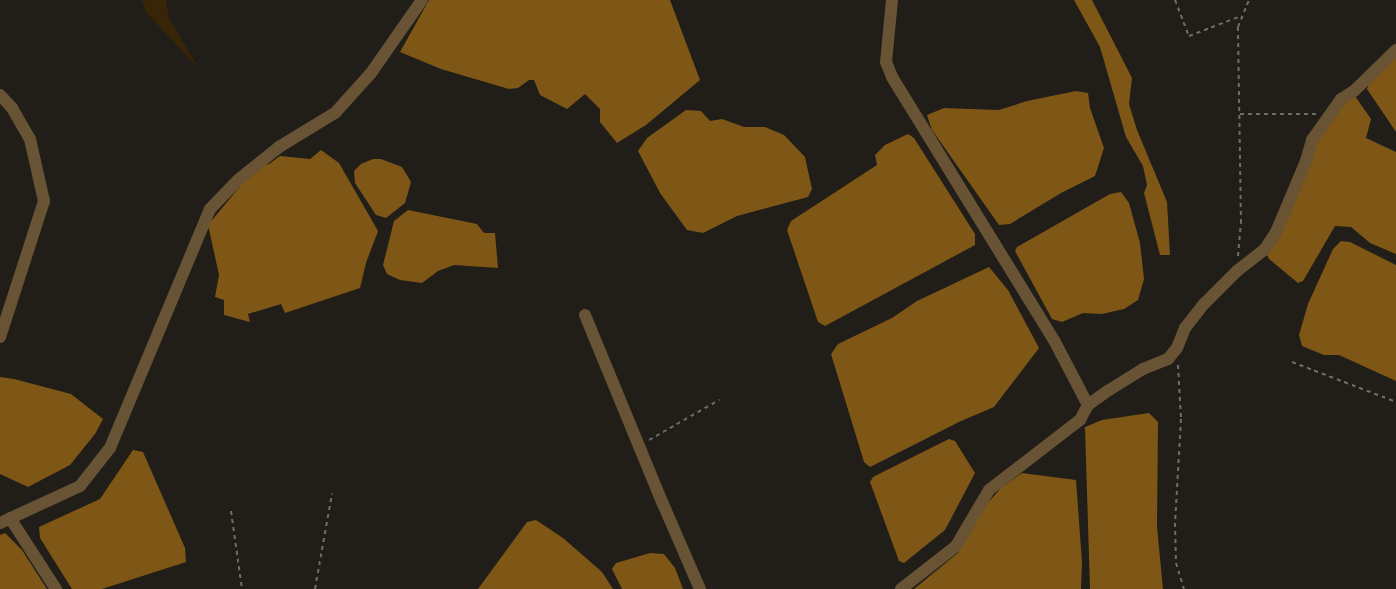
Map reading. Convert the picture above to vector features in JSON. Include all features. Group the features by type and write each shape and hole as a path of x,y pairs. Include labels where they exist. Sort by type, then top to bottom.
{"street":[{"path":"56,589 5,520 80,486 110,448 210,208 238,180 279,147 335,113 371,73 422,0"},
{"path":"892,0 886,62 892,77 919,124 1055,342 1088,405"},
{"path":"901,589 956,546 989,490 1080,420 1088,405 1143,369 1168,359 1176,348 1185,328 1237,270 1264,249 1276,232 1306,161 1312,140 1330,114 1341,100 1354,91 1396,50"},
{"path":"0,95 12,108 30,139 44,201 0,337"},
{"path":"585,315 700,589"}],"path":[{"path":"1175,0 1189,36 1241,16"},
{"path":"1237,270 1241,223 1238,27 1249,0"},
{"path":"1240,114 1330,114"},
{"path":"1176,348 1181,419 1175,523 1176,563 1184,589"},
{"path":"1292,362 1396,402"},
{"path":"639,446 719,400"},
{"path":"315,589 332,494"},
{"path":"230,511 242,589"}],"shaded area":[{"path":"142,0 166,0 169,18 199,69 146,12"},
{"path":"429,0 670,0 700,80 646,125 617,143 600,122 600,109 585,94 567,109 540,95 534,80 529,80 518,88 509,89 441,69 400,52"},
{"path":"1074,0 1092,0 1132,78 1129,104 1137,130 1167,202 1170,255 1160,255 1144,193 1147,185 1143,166 1126,137 1100,47"},
{"path":"1396,53 1396,132 1367,89 1372,76"},
{"path":"1076,91 1088,93 1090,108 1104,148 1095,176 1061,193 1010,224 999,225 932,130 927,115 944,108 999,110 1027,101"},
{"path":"1355,96 1371,119 1366,138 1396,152 1396,254 1370,243 1351,227 1335,226 1303,281 1298,283 1269,259 1266,253 1317,143 1344,102"},
{"path":"686,110 701,111 710,121 722,119 744,127 765,127 784,135 805,157 812,189 808,197 737,216 703,233 687,230 660,193 638,151 647,138"},
{"path":"908,134 914,138 975,234 975,245 825,326 818,322 787,230 791,221 877,165 875,155 885,145"},
{"path":"321,150 339,163 378,231 366,263 360,288 285,313 281,304 248,314 250,322 224,315 224,300 215,297 219,275 208,225 256,167 269,164 280,156 310,159"},
{"path":"373,159 381,159 402,167 411,182 405,203 386,218 376,215 355,183 354,171 361,164"},
{"path":"1121,192 1129,203 1140,243 1144,279 1138,300 1124,309 1102,314 1083,313 1062,322 1052,319 1015,251 1017,247 1110,194"},
{"path":"408,210 477,224 484,233 495,233 498,268 454,265 438,271 422,283 400,280 387,274 383,265 394,221"},
{"path":"1341,241 1350,242 1396,265 1396,381 1339,355 1324,355 1302,346 1299,335 1308,304 1333,249"},
{"path":"989,267 1008,290 1039,348 994,407 961,421 870,467 864,462 831,354 838,344 892,318 917,301"},
{"path":"0,377 71,394 103,419 95,434 70,465 28,487 0,474"},
{"path":"1149,413 1158,422 1157,527 1163,589 1090,589 1085,427 1102,420"},
{"path":"949,439 955,441 975,473 945,530 904,563 899,561 870,482 873,477"},
{"path":"133,450 143,452 185,548 186,562 102,589 72,589 40,538 39,527 100,499"},
{"path":"1022,473 1076,480 1082,562 1081,589 914,589 959,552 985,506 1001,488"},
{"path":"536,520 563,538 602,572 613,589 478,589 527,522"},
{"path":"5,533 22,550 47,589 0,589 0,535"},
{"path":"650,553 664,554 675,568 683,589 622,589 612,569 616,563"}]}
